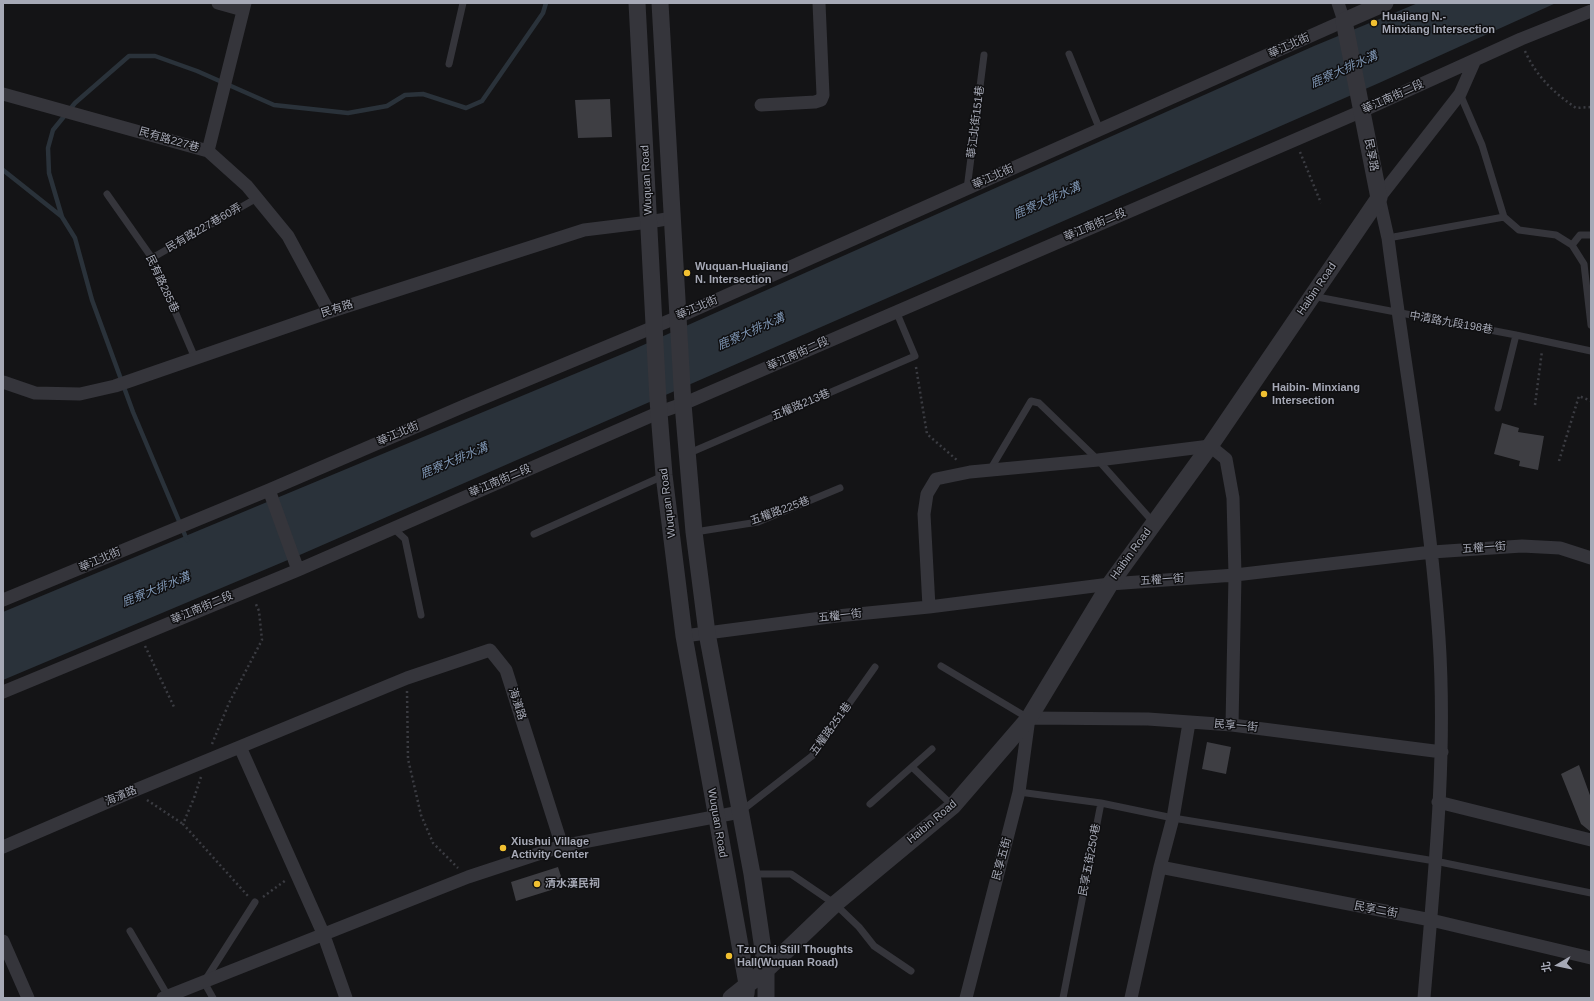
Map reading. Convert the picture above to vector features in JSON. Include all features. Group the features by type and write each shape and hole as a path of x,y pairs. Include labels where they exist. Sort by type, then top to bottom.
{"street":[{"path":"208,151 244,7 218,3"},
{"name":"Wuquan Road","path":"637,3 664,475 684,636 746,991"},
{"name":"Wuquan Road","path":"660,3 678,322 694,532 707,633 752,874 766,970 766,998"},
{"path":"761,105 815,102 821,100 823,95 819,3"},
{"path":"1338,3 1344,21"},
{"name":"華江北街","path":"3,600 270,493 464,406 621,341 678,322 967,189 1385,3"},
{"name":"華江南街二段","path":"3,692 249,588 296,565 392,527 659,406 896,311 1362,111 1520,39 1591,11"},
{"name":"民享路","path":"1344,21 1379,198"},
{"name":"Haibin Road","path":"732,998 746,991 835,904 953,806 1029,718 1110,584 1210,446 1379,198 1460,94 1475,60"},
{"name":"民有路227巷","path":"3,94 208,151 247,186 288,236 329,312"},
{"path":"1379,198 1388,238 1397,313 1432,552 1439,639 1442,752 1431,920 1424,998"},
{"name":"民有路","path":"3,382 35,393 80,394 115,386 329,312 584,230 672,218"},
{"path":"930,607 924,514 927,494 936,479 970,472 1098,460 1210,446 1226,459 1230,472 1234,498 1235,575 1232,725"},
{"path":"270,493 296,565"},
{"name":"五權一街","path":"684,636 837,616 930,607 1110,584 1235,575 1432,552 1522,546 1560,548 1591,558"},
{"name":"海濱路","path":"3,847 133,791 407,678 490,650 506,670 562,846"},
{"name":"民享一街","path":"1029,718 1148,719 1232,725 1442,752"},
{"name":"民享五街","path":"966,998 1019,792 1029,718"},
{"path":"1131,998 1160,867 1173,818 1189,723"},
{"path":"240,747 322,933 346,998"},
{"path":"1438,802 1591,840"},
{"path":"165,997 322,933 468,877 562,846 740,812"},
{"name":"民享二街","path":"1160,867 1431,920 1591,958"},
{"path":"3,942 28,998"}],"lane":[{"path":"449,64 463,3"},
{"path":"1069,54 1100,130"},
{"name":"華江北街151巷","path":"967,189 984,55"},
{"path":"1460,94 1482,145 1504,217 1519,230 1556,235 1572,245 1584,264 1591,326"},
{"name":"民有路285巷","path":"107,194 152,258 195,358"},
{"name":"民有路227巷60弄","path":"152,258 257,198"},
{"path":"1388,238 1504,217"},
{"path":"1572,245 1580,235 1591,235"},
{"name":"中清路九段198巷","path":"1312,296 1591,351"},
{"path":"896,311 915,356"},
{"path":"1498,408 1516,335"},
{"name":"五權路213巷","path":"687,454 915,356"},
{"path":"990,470 1031,402 1039,403 1098,460 1154,523"},
{"path":"534,534 664,475"},
{"name":"五權路225巷","path":"694,532 758,522 840,488"},
{"path":"392,527 405,539 421,615"},
{"path":"941,666 1029,718"},
{"name":"五權路251巷","path":"740,812 812,756 875,667"},
{"path":"870,804 913,768 932,749"},
{"path":"913,768 953,806"},
{"path":"1019,792 1101,803 1173,818 1435,861 1591,894"},
{"name":"民享五街250巷","path":"1063,998 1101,803"},
{"path":"752,874 790,874 835,904 859,927 874,946 911,971"},
{"path":"213,998 204,982 255,902"},
{"path":"130,931 165,997"}],"path":[{"path":"1520,39 1534,70 1557,95 1576,108 1591,107"},
{"path":"1294,140 1321,203"},
{"path":"1535,405 1544,341"},
{"path":"915,356 927,434 970,472"},
{"path":"1559,461 1579,396 1591,401"},
{"path":"183,824 194,798 205,762 229,703 262,640 259,611 249,588"},
{"path":"140,635 175,709"},
{"path":"407,678 408,759 421,815 433,843 468,877"},
{"path":"133,791 183,824 255,902 295,873"}],"water":[{"name":"鹿寮大排水溝","path":"1418,3 1556,3 1379,83 302,554 3,680 3,612 632,350 1314,46"}],"building":[{"path":"610,99 612,137 578,138 575,100"},
{"path":"1502,423 1519,428 1518,432 1544,436 1538,470 1519,466 1520,461 1494,454"},
{"path":"1207,742 1231,747 1226,774 1202,769"},
{"path":"1579,765 1591,798 1591,832 1581,824 1561,774"},
{"name":"清水漢民祠","path":"558,867 564,886 516,901 511,882"}],"waterway":[{"path":"187,540 133,412 92,300 75,238 62,217 49,173 48,148 53,130 75,103 129,56 155,56 197,71 274,105 348,113 387,106 405,95 423,94 466,108 482,101 543,13 546,3"},
{"path":"3,170 61,216"}],"place":[{"name":"Huajiang N.- Minxiang Intersection","path":"1374,23"},
{"name":"Wuquan-Huajiang N. Intersection","path":"687,273"},
{"name":"Haibin- Minxiang Intersection","path":"1264,394"},
{"name":"Xiushui Village Activity Center","path":"503,848"},
{"name":"清水漢民祠","path":"537,884"},
{"name":"Tzu Chi Still Thoughts Hall(Wuquan Road)","path":"729,956"}]}
